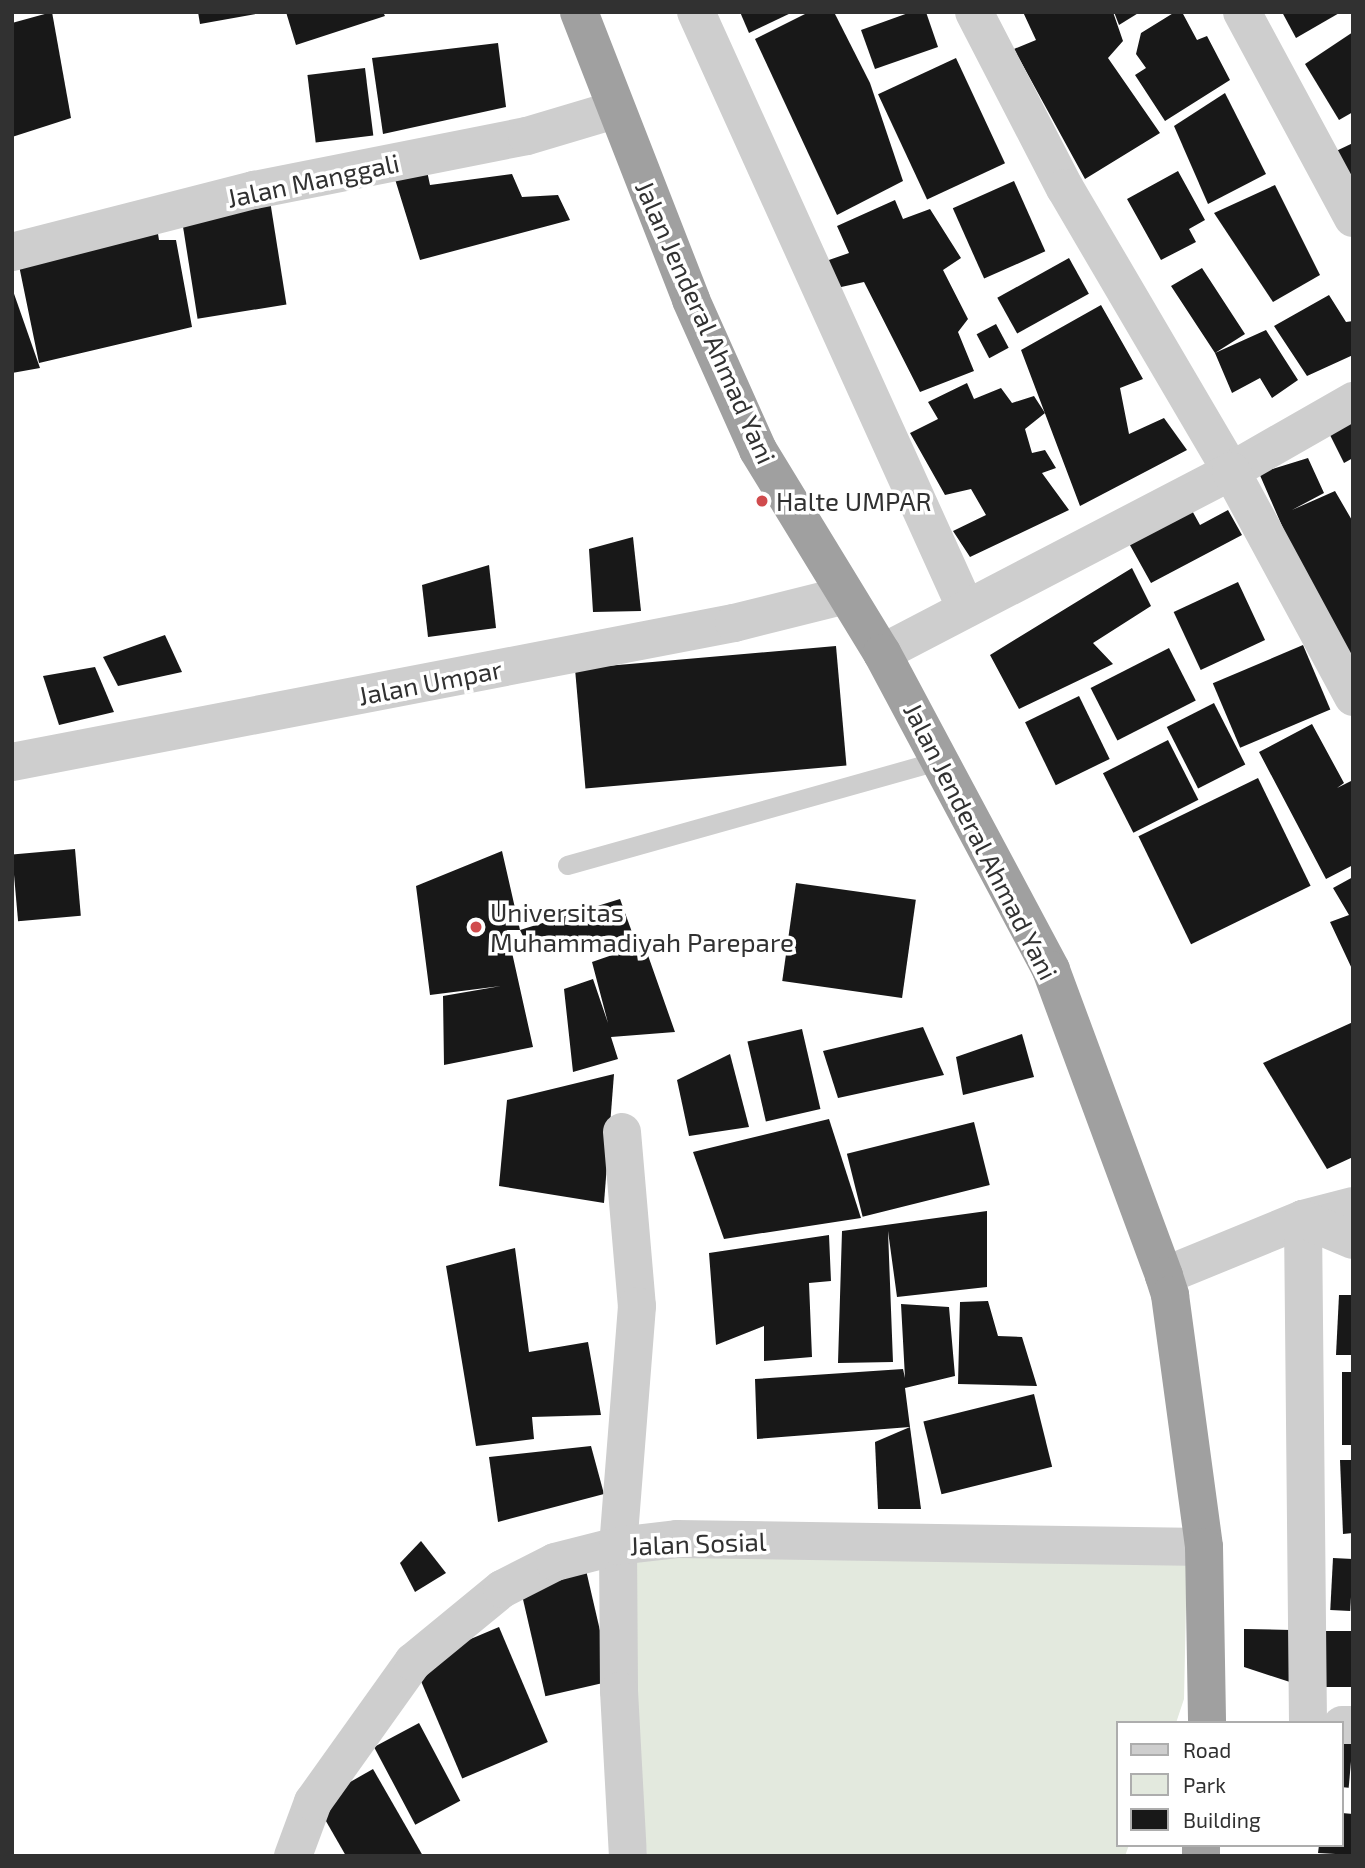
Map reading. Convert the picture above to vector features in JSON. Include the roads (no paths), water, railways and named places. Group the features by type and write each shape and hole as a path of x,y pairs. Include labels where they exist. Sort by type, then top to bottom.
{"highway":[{"name":"Jalan Jenderal Ahmad Yani","path":"579,12 614,110 691,300 758,450 882,653 1051,970 1164,1276 1170,1294 1205,1547 1207,1721"}],"street":[{"path":"696,12 966,609"},
{"path":"974,12 1065,188 1231,471 1353,697"},
{"path":"1242,12 1353,218"},
{"name":"Jalan Manggali","path":"12,252 254,190 527,136 614,110"},
{"path":"882,653 1231,471 1353,401"},
{"name":"Jalan Umpar","path":"12,762 734,622 846,595"},
{"path":"622,1132 637,1306 618,1546 619,1691 628,1856"},
{"path":"1164,1276 1303,1219 1353,1206"},
{"path":"1303,1219 1353,1240"},
{"path":"1303,1219 1308,1721"},
{"name":"Jalan Sosial","path":"293,1856 313,1802 413,1662 502,1590 555,1562 618,1546 677,1539 1205,1547"}],"lane":[{"path":"567,865 940,760"}],"place":[{"name":"Halte UMPAR","path":"762,501"},
{"name":"Universitas Muhammadiyah Parepare","path":"476,927"}]}
